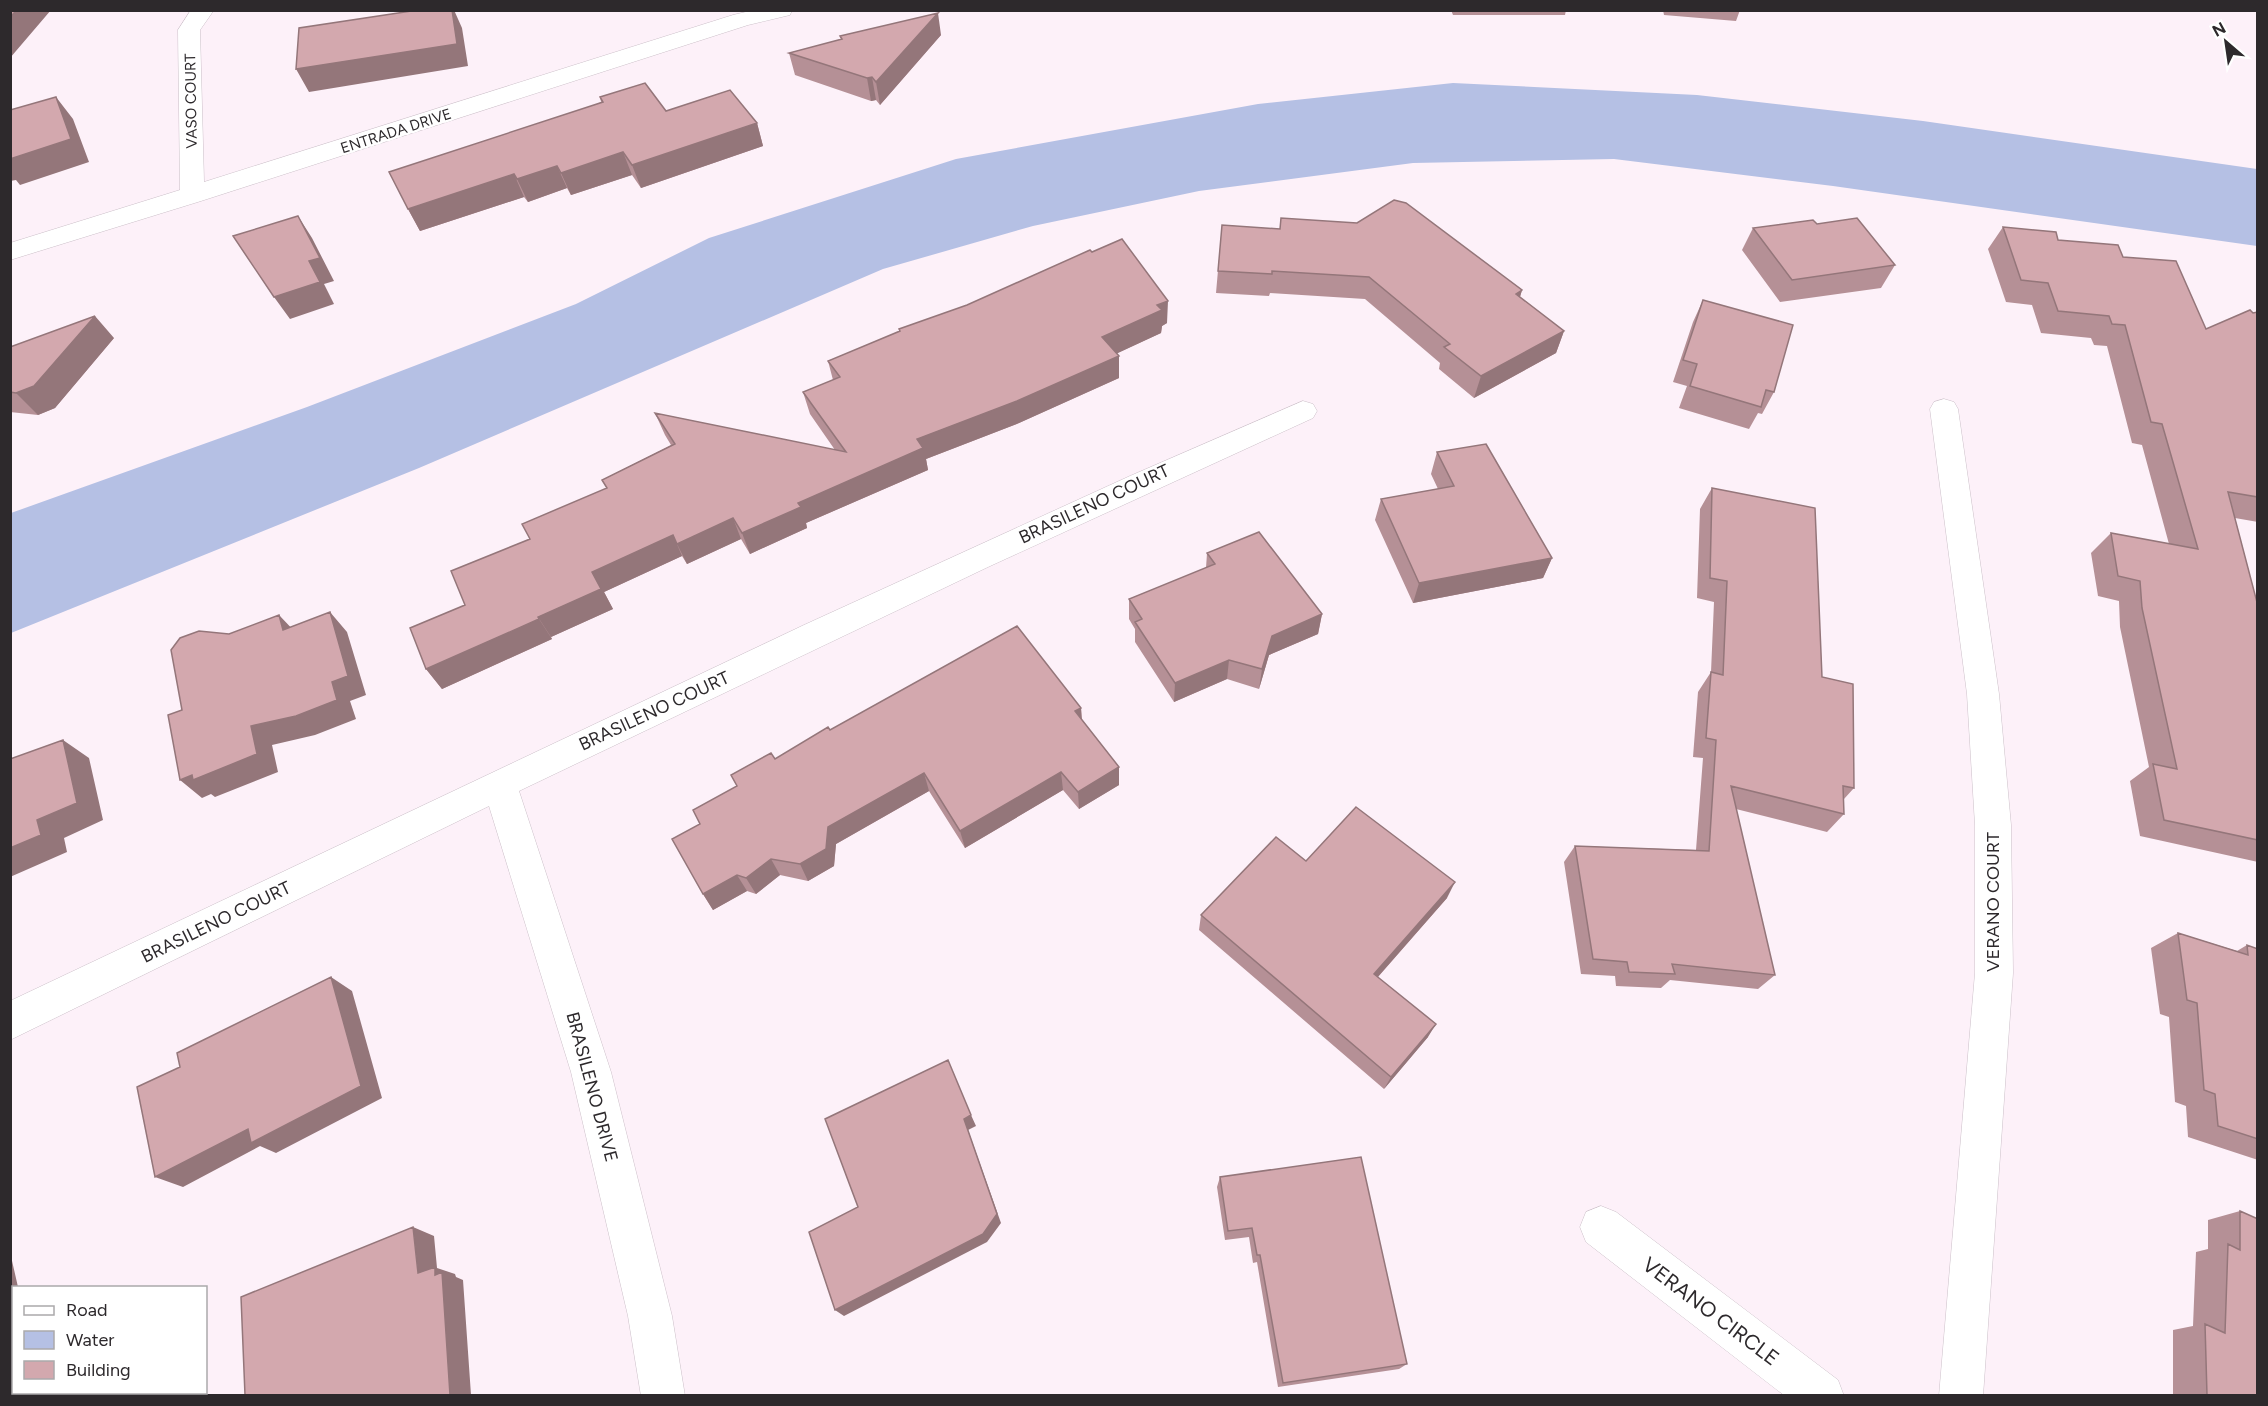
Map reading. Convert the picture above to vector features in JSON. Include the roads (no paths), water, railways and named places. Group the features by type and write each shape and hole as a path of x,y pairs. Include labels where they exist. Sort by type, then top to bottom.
{"street":[{"name":"VASO COURT","path":"192,196 189,30 204,10"},
{"name":"ENTRADA DRIVE","path":"10,252 741,20 782,10"},
{"name":"VERANO COURT","path":"1944,409 1983,694 1993,825 1994,973 1960,1395"},
{"name":"BRASILENO COURT","path":"10,1021 500,785 1110,496 1303,411"},
{"name":"BRASILENO DRIVE","path":"500,785 591,1072 650,1316 663,1395"},
{"name":"VERANO CIRCLE","path":"1601,1227 1822,1395"}],"water":[{"path":"1453,83 1697,95 1923,121 2257,169 2257,246 1833,186 1614,159 1413,163 1199,191 1033,226 883,269 419,468 11,633 11,513 307,407 576,304 709,238 956,159 1258,104"}]}
